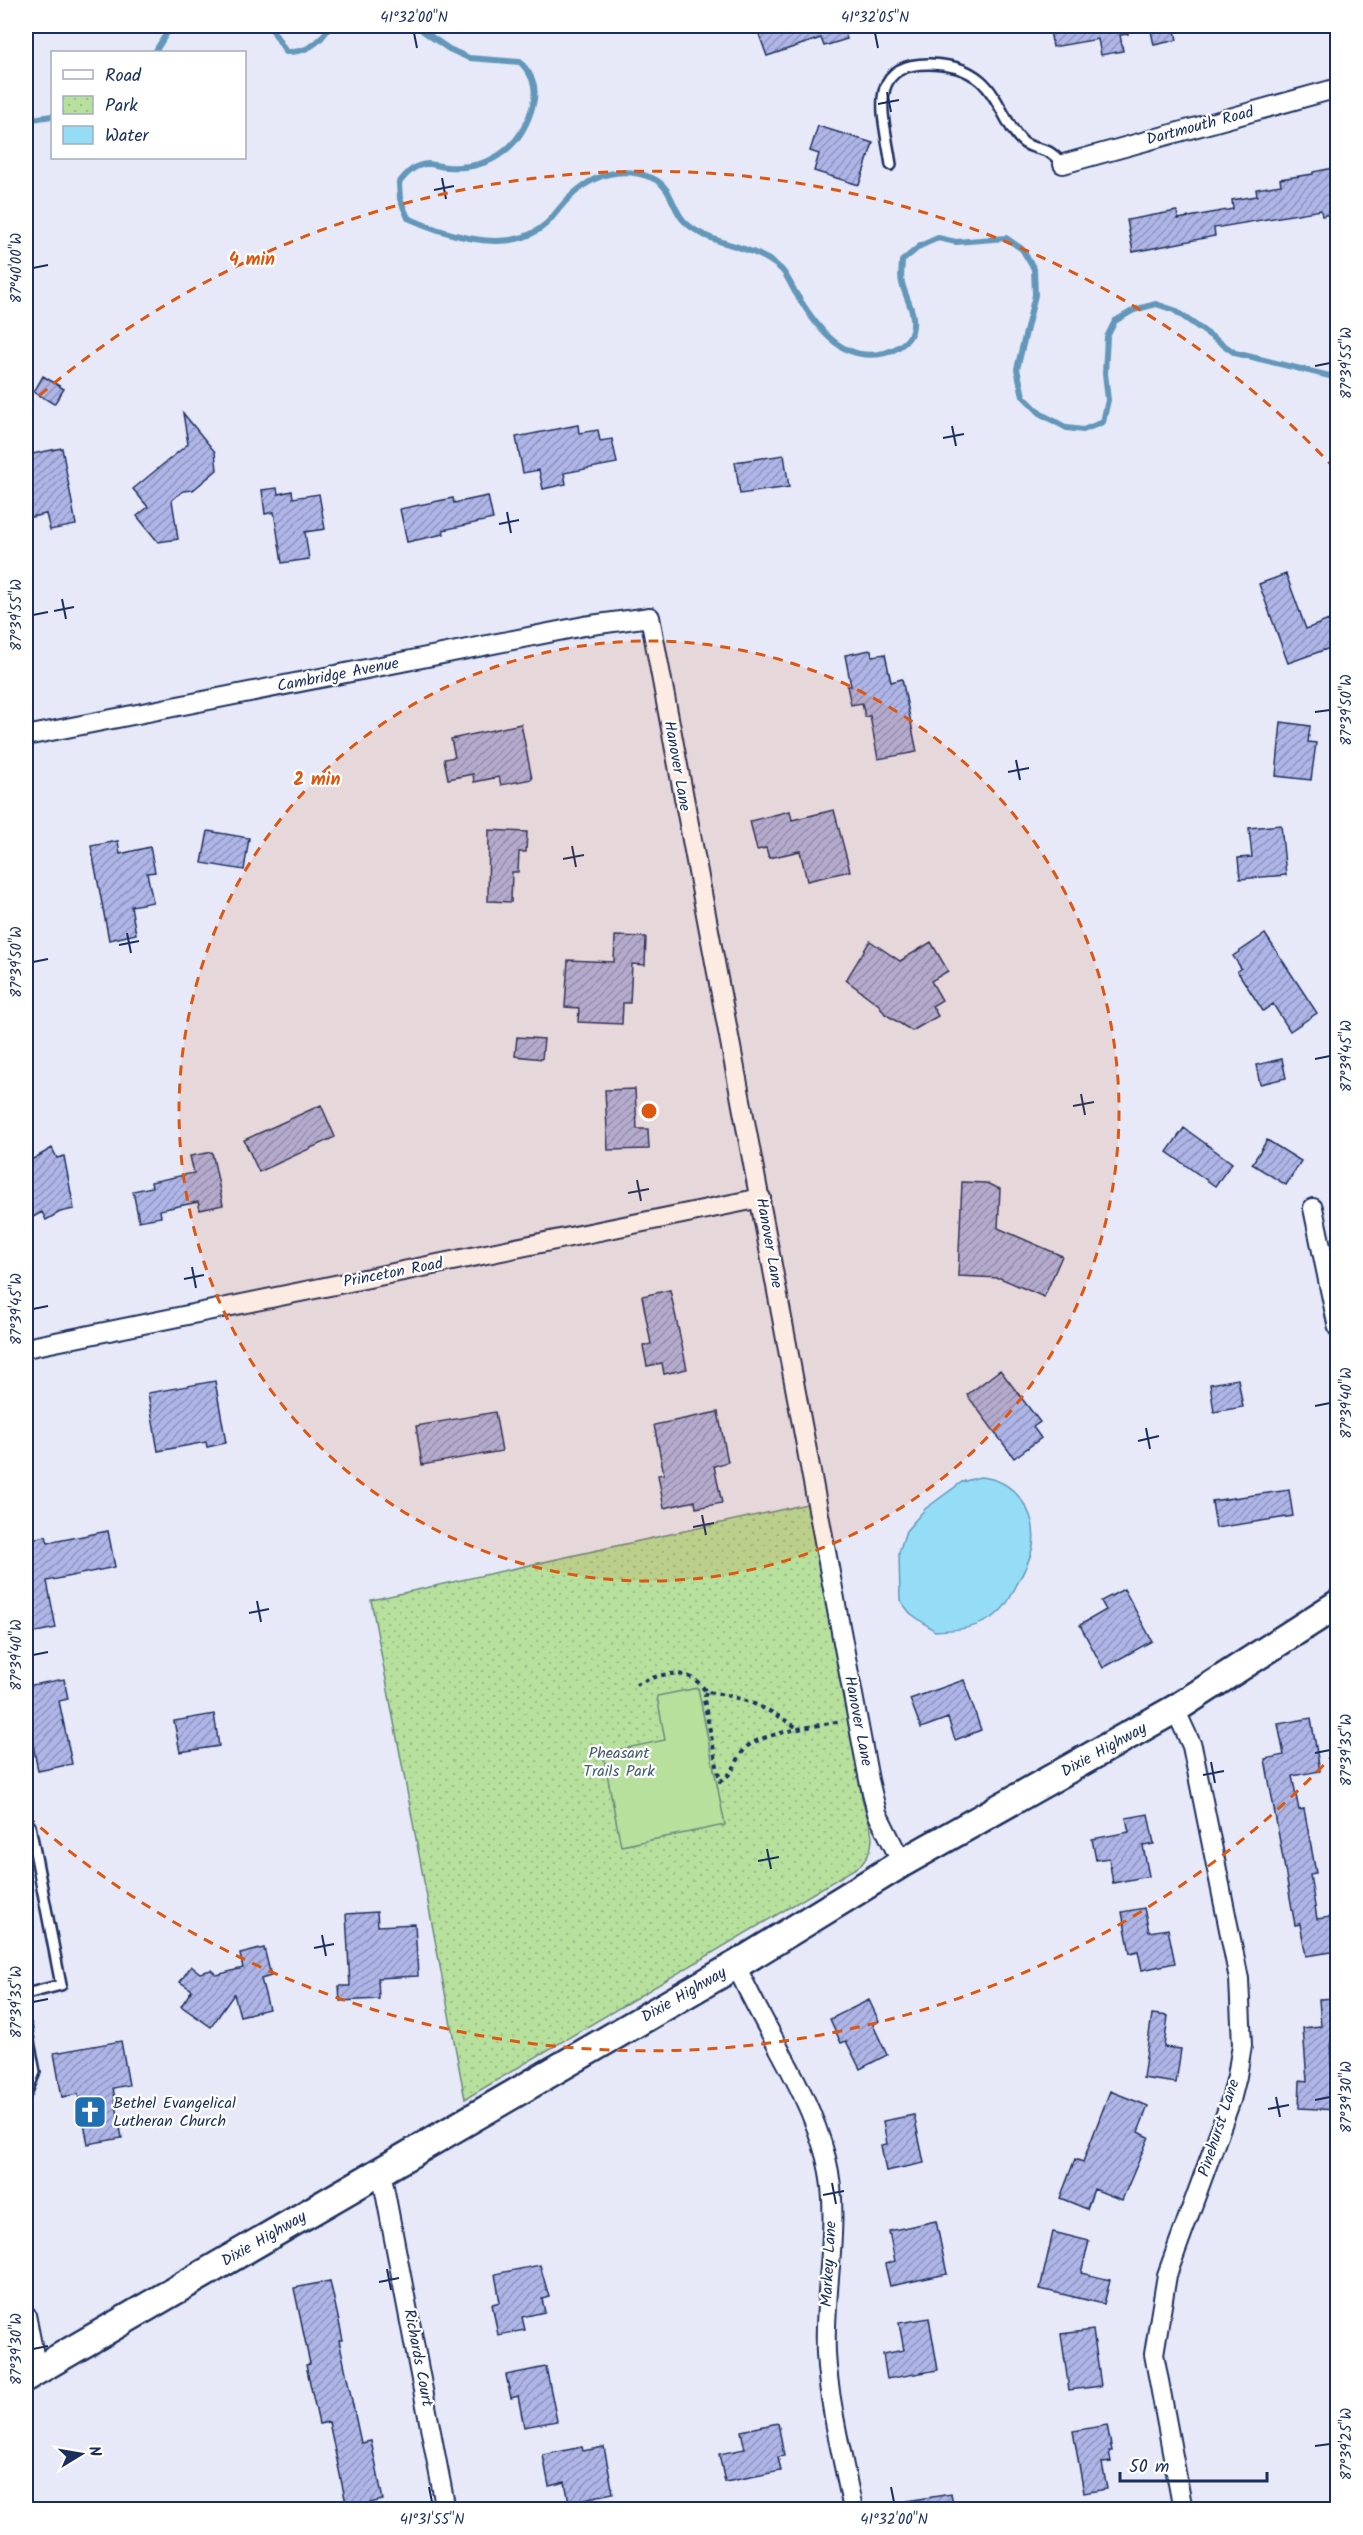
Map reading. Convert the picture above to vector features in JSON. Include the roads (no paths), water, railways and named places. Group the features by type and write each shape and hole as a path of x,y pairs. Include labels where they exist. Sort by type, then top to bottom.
{"main road":[{"name":"Dixie Highway","path":"32,2374 736,1965 902,1863 1175,1710 1338,1604"}],"street":[{"name":"Dartmouth Road","path":"1063,164 1338,88"},
{"name":"Cambridge Avenue","path":"26,736 584,626 650,617"},
{"name":"Hanover Lane","path":"650,617 761,1198 857,1719 877,1814 902,1863"},
{"name":"Princeton Road","path":"26,1348 761,1198"},
{"path":"1313,1208 1338,1329"},
{"name":"Pinehurst Lane","path":"1175,1710 1192,1746 1239,1979 1242,2045 1231,2100 1167,2275 1154,2354 1183,2510"},
{"name":"Markey Lane","path":"736,1965 753,2004 799,2083 816,2124 827,2161 833,2216 827,2268 826,2353 832,2404 853,2510"},
{"name":"Richards Court","path":"381,2171 446,2510"},
{"path":"26,2315 32,2374"}],"lane":[{"path":"891,165 884,112 885,86 892,73 897,70 925,64 949,65 965,70 980,80 993,93 1024,143 1050,153 1063,164"},
{"path":"26,1994 61,1985 28,1826"},
{"path":"26,2026 35,2072 26,2094"}],"water":[{"path":"980,1477 1003,1484 1021,1500 1032,1521 1034,1533 1032,1551 1010,1598 997,1614 972,1626 935,1631 910,1613 900,1600 899,1552 906,1531 925,1509 962,1482"}],"waterway":[{"path":"156,51 171,26"},
{"path":"270,26 286,52 307,49 317,42 330,26"},
{"path":"421,26 423,31 449,49 469,58 520,62 529,73 535,91 531,111 525,125 518,137 499,155 488,161 462,167 423,164 411,170 399,183 400,199 408,218 421,224 469,238 502,241 517,239 543,226 576,191 586,184 606,175 628,172 640,174 664,186 680,216 694,229 718,241 758,254 781,269 812,317 831,339 855,353 869,355 885,353 898,348 908,339 912,331 912,312 901,281 902,261 920,246 938,238 956,242 1006,238 1022,249 1034,269 1035,295 1017,369 1023,396 1041,414 1067,428 1083,430 1103,422 1108,400 1105,373 1107,337 1115,321 1134,310 1156,304 1174,310 1235,353 1338,378"},
{"path":"26,120 51,116"}],"place":[{"name":"Bethel Evangelical Lutheran Church","path":"90,2112"}],"park label":[{"name":"Pheasant Trails Park","path":"619,1762"}]}
